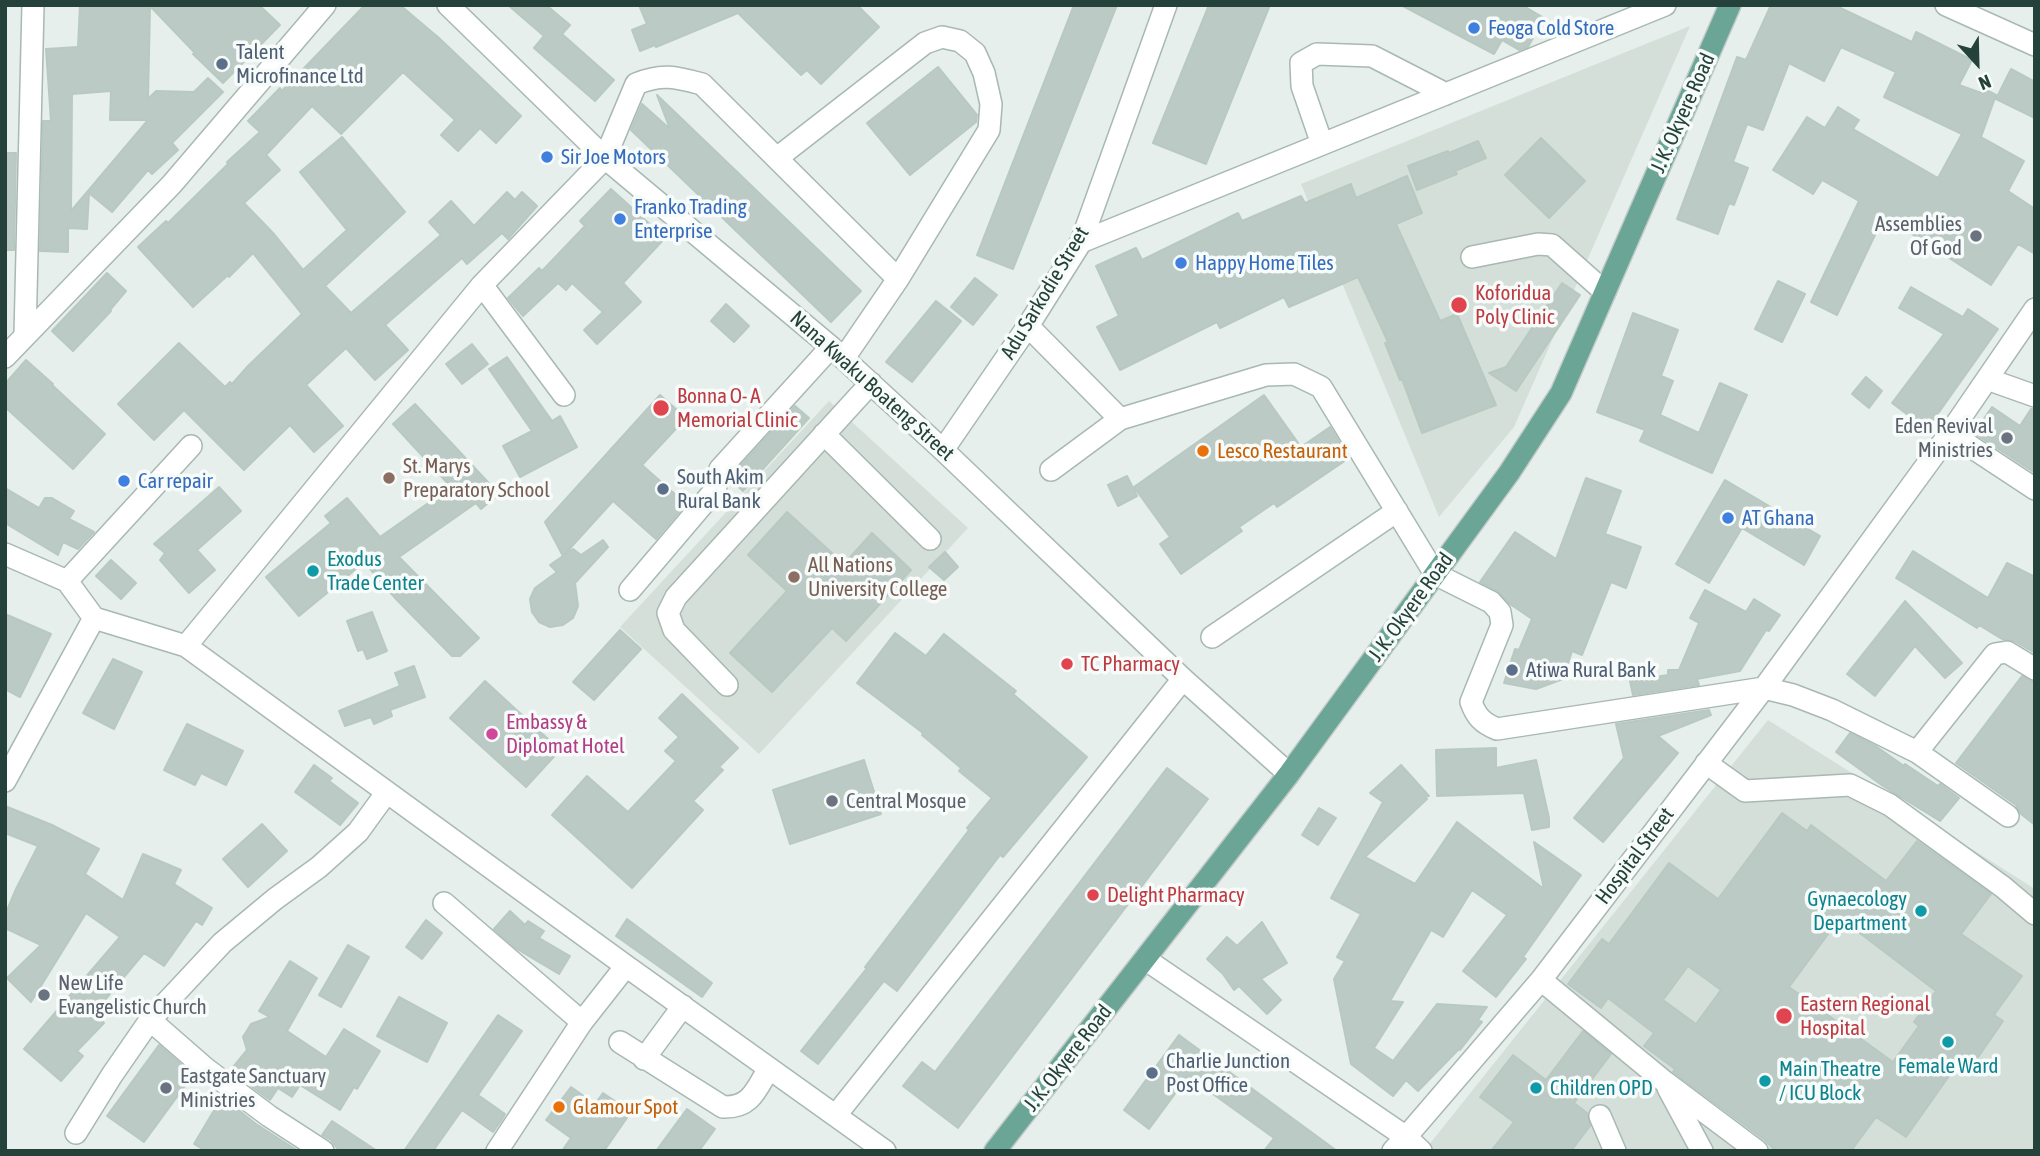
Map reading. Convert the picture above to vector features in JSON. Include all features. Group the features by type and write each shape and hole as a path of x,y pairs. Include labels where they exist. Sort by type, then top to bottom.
{"main road":[{"name":"J. K. Okyere Road","path":"995,1151 1289,774 1509,473 1560,393 1730,5"}],"street":[{"path":"25,335 33,5"},
{"path":"5,358 173,184 325,5"},
{"name":"Nana Kwaku Boateng Street","path":"448,5 605,158 838,352 1182,679 1289,774"},
{"name":"Adu Sarkodie Street","path":"943,450 1028,326 1081,242 1166,5"},
{"path":"1081,242 1665,5"},
{"path":"1946,5 2035,45"},
{"path":"630,590 715,491 720,469 838,352 898,279 989,130 991,104 984,73 975,53 960,41 942,37 925,43 777,158"},
{"path":"1322,144 1302,86 1301,63 1317,54 1372,56 1446,94"},
{"path":"186,646 482,285 605,158 636,84 651,77 675,76 702,84 898,279"},
{"path":"1472,257 1538,244 1552,245 1605,292"},
{"path":"482,285 564,395"},
{"name":"Hospital Street","path":"1145,959 1407,1146 1541,979 1764,688 1950,433 2035,309"},
{"path":"1028,326 1120,419"},
{"path":"1051,470 1120,419 1265,375 1294,374 1321,387 1435,574 1491,602 1500,612 1502,625 1471,702 1476,715 1486,724 1497,729 1764,688 1793,695 1832,710 1917,752 2008,816"},
{"path":"1987,379 2035,396"},
{"path":"726,685 674,630 668,613 676,597 871,383"},
{"path":"1950,433 2035,489"},
{"path":"824,434 930,539"},
{"path":"67,581 191,446"},
{"path":"1212,637 1397,511"},
{"path":"5,554 67,581 94,618 186,646 885,1151"},
{"path":"5,781 94,618"},
{"path":"1917,752 1995,654 2007,652 2035,669"},
{"path":"836,1115 1182,679"},
{"path":"1706,763 1745,791 1850,785 1891,806 2003,887 2035,914"},
{"path":"76,1133 150,1020 222,943 358,832 387,792"},
{"path":"444,903 582,1022"},
{"path":"497,1151 582,1022 625,965"},
{"path":"1541,979 1665,1082 1757,1151"},
{"path":"644,1059 683,1006"},
{"path":"150,1020 205,1068 323,1151"},
{"path":"620,1042 723,1107 736,1108 749,1101 769,1068"},
{"path":"1665,1082 1702,1151"},
{"path":"1600,1116 1615,1151"}],"shaded area":[{"name":"Koforidua Poly Clinic","path":"1690,26 1514,427 1439,517 1301,184"},
{"name":"All Nations University College","path":"829,401 968,528 759,754 620,627"},
{"name":"Eastern Regional Hospital","path":"1768,720 2035,889 2035,1151 1424,1151"}],"building":[{"path":"80,5 259,5 280,25 223,83 150,6 148,99 156,91 194,92 208,78 223,92 172,143 178,150 152,174 148,170 112,212 89,193 87,229 68,228 68,252 40,251 43,121 51,121 46,49 78,47","holes":["111,91 110,120 148,120 71,211 72,94"]},
{"path":"365,5 400,5 521,116 496,143 480,128 458,151 441,135 455,120 403,72 341,134 312,106 266,155 280,170 244,203 303,270 347,230 300,172 342,137 405,212 325,286 351,313 441,235 429,222 451,201 474,226 507,192 515,200 522,192 537,206 508,239 502,233 467,264 462,258 385,325 408,350 375,380 346,348 306,385 343,426 314,452 290,425 244,470 184,410 154,440 118,404 179,343 225,387 230,382 232,384 302,314 253,253 193,307 138,247 166,221 168,223 260,132 248,121 280,88 282,91"},
{"path":"508,5 546,5 570,25 562,34 614,80 595,101 534,48 544,36"},
{"path":"639,5 857,5 879,27 821,84 807,70 801,75 738,13 640,51 632,30 647,24"},
{"path":"1074,5 1117,5 1013,269 977,255"},
{"path":"1209,5 1270,5 1206,164 1153,143"},
{"path":"1401,5 1522,5 1544,18 1528,47 1519,50 1502,40 1494,54"},
{"path":"1771,5 1834,5 1912,42 1916,32 1972,60 1959,85 1984,94 1986,90 1996,95 1981,137 2024,161 2008,191 2035,209 2035,254 2018,244 1991,285 1884,216 1837,315 1811,302 1859,201 1822,180 1813,194 1773,170 1807,117 1825,128 1838,107 1859,120 1853,129 1938,178 1962,134 1884,97 1896,72 1841,47 1824,81 1789,63 1763,130 1747,124 1733,162 1748,168 1734,205 1729,203 1718,234 1677,219 1737,57 1746,60"},
{"path":"938,67 977,115 976,122 910,175 867,123"},
{"path":"2011,69 2035,82 2035,118 1996,99"},
{"path":"657,95 861,291 831,322 631,130 642,104 670,129"},
{"path":"1541,138 1585,181 1549,218 1505,175"},
{"path":"1478,141 1486,158 1455,171 1457,174 1417,190 1408,166"},
{"path":"5,153 16,153 14,250 5,250"},
{"path":"1407,176 1422,213 1396,224 1440,321 1457,314 1496,405 1422,433 1385,343 1388,342 1358,277 1289,307 1284,297 1220,328 1217,322 1120,370 1097,327 1119,316 1096,266 1136,248 1142,260 1238,213 1242,221 1301,196 1305,203 1351,184 1356,198"},
{"path":"611,189 665,238 623,283 641,302 597,344 584,330 603,312 572,283 566,290 558,283 523,316 508,298 539,268 542,271 585,226 580,221"},
{"path":"107,273 126,291 73,351 52,331"},
{"path":"975,278 997,295 973,325 951,307"},
{"path":"1778,281 1805,294 1782,342 1755,329"},
{"path":"1562,283 1580,295 1516,391 1489,373 1506,367"},
{"path":"1911,287 1963,317 1968,309 1998,329 1927,429 1892,403 1944,334 1899,308"},
{"path":"936,301 961,321 912,382 886,362"},
{"path":"726,304 749,326 734,342 711,321"},
{"path":"1633,313 1678,330 1661,376 1673,381 1660,415 1699,433 1720,383 1747,395 1712,473 1640,441 1645,430 1597,412"},
{"path":"472,344 488,364 462,384 446,364"},
{"path":"507,357 552,421 560,416 577,447 520,477 503,446 532,431 489,369"},
{"path":"26,360 105,434 73,469 5,407 5,384"},
{"path":"1866,377 1882,391 1869,408 1852,394"},
{"path":"660,395 686,418 642,465 686,504 656,539 613,501 563,556 545,522"},
{"path":"1264,395 1301,447 1330,427 1349,458 1277,507 1274,503 1239,527 1242,531 1181,574 1160,544 1170,537 1134,487"},
{"path":"415,404 499,494 481,509 476,503 399,557 479,638 460,656 452,656 364,562 361,564 350,553 356,569 299,616 266,577 331,523 325,516 347,498 380,537 451,487 393,424"},
{"path":"795,406 809,418 743,491 731,480 732,475"},
{"path":"1992,407 2020,426 2031,409 2035,409 2035,473 1974,433"},
{"path":"1127,476 1137,496 1118,506 1108,485"},
{"path":"1586,478 1621,491 1605,534 1641,547 1626,588 1611,582 1582,655 1572,651 1563,679 1536,689 1504,683 1515,649 1519,650 1532,619 1497,591 1480,582 1515,532 1556,559"},
{"path":"1725,480 1820,536 1804,565 1742,528 1709,583 1676,564"},
{"path":"219,487 241,511 197,550 215,570 189,593 160,560 165,553 154,544"},
{"path":"5,488 39,508 45,498 52,498 74,511 69,519 94,532 78,549 63,542 58,555 5,523"},
{"path":"787,512 844,564 872,533 911,570 846,641 832,628 772,692 730,653 787,591 748,555"},
{"path":"603,540 608,547 575,583 578,606 573,618 563,625 550,627 539,622 532,612 530,599 535,588 557,572 550,565 573,549 581,555"},
{"path":"1913,551 1988,598 2007,563 2035,577 2035,653 2014,641 2002,639 1979,625 1977,628 1896,578"},
{"path":"945,552 958,567 944,580 929,567"},
{"path":"111,560 136,583 121,599 96,576"},
{"path":"1705,590 1746,612 1754,599 1780,615 1769,631 1766,630 1740,671 1697,679 1699,685 1633,695 1630,681 1668,675 1668,670 1679,670 1699,623 1690,618"},
{"path":"1905,601 1962,663 1945,678 1915,646 1875,696 1847,674"},
{"path":"372,612 387,651 367,659 363,649 358,651 347,621"},
{"path":"5,614 51,634 20,697 5,689"},
{"path":"620,630 641,649 594,700 573,682"},
{"path":"895,633 926,656 944,634 1016,691 1013,694 1087,757 1003,857 1000,855 897,991 884,981 818,1064 801,1051 867,968 865,967 969,830 967,828 992,798 959,771 961,768 922,735 923,733 857,683"},
{"path":"113,659 142,672 114,729 83,713"},
{"path":"414,666 425,697 390,710 392,716 374,724 371,717 345,726 339,711 400,686 395,673"},
{"path":"2022,676 2035,682 2035,825 2021,814 2016,805 1956,763"},
{"path":"485,681 560,750 526,787 450,718"},
{"path":"682,694 738,748 719,767 723,770 693,801 703,810 632,888 552,815 587,776 628,812 676,761 665,751 679,737 659,718"},
{"path":"1709,710 1711,715 1658,736 1678,753 1603,842 1574,818 1624,758 1616,724"},
{"path":"187,724 243,751 226,785 201,773 195,785 164,770"},
{"path":"1850,733 1938,786 1940,784 1959,798 1940,821 1883,786 1836,752"},
{"path":"1496,748 1496,768 1536,760 1549,827 1532,830 1524,793 1437,796 1436,750"},
{"path":"864,760 881,814 790,844 773,790"},
{"path":"314,765 332,778 329,781 358,803 340,825 295,792"},
{"path":"1401,765 1429,796 1423,797 1427,799 1365,857 1415,884 1457,822 1544,889 1534,842 1581,875 1523,957 1526,959 1496,997 1463,971 1507,915 1472,890 1443,937 1431,930 1390,1001 1403,1002 1374,1048 1393,1061 1437,1004 1487,1007 1478,1020 1482,1022 1460,1050 1418,1091 1406,1080 1393,1096 1351,1064 1334,979 1345,961 1337,957 1361,914 1331,898 1383,802 1370,793"},
{"path":"1167,768 1208,799 958,1128 903,1086 922,1062 935,1072"},
{"path":"5,806 52,825 99,849 85,874 123,900 143,854 181,870 174,884 212,908 202,925 196,921 164,966 144,953 94,1013 104,1023 77,1051 83,1056 61,1081 24,1049 120,937 86,913 31,1002 7,978 41,945 5,928 5,915 38,846 5,833"},
{"path":"1319,808 1336,818 1318,845 1302,835"},
{"path":"1782,813 1807,831 1811,825 1886,881 1917,841 1991,894 1961,934 2022,976 1994,1015 2003,1021 1972,1066 1961,1059 1906,1137 1876,1117 1851,1151 1776,1151 1673,1072 1675,1069 1644,1046 1654,1033 1608,998 1601,1008 1568,984 1602,939 1609,944 1669,863 1718,899","holes":["1840,918 1936,991 1914,1022 1919,1026 1893,1062 1789,987","1688,966 1721,990 1696,1024 1663,1000"]},
{"path":"262,824 287,851 248,887 223,859"},
{"path":"510,911 525,925 528,921 544,931 539,938 570,956 559,974 517,949 494,929"},
{"path":"627,919 712,983 702,997 616,936"},
{"path":"426,920 442,933 422,959 406,947"},
{"path":"1262,922 1287,963 1261,979 1281,1000 1267,1014 1239,986 1234,990 1223,974 1207,959 1227,937 1237,946"},
{"path":"348,945 369,957 341,1007 319,995"},
{"path":"290,961 317,978 287,1031 326,1057 344,1029 380,1051 357,1089 354,1087 340,1110 300,1085 292,1097 278,1088 270,1100 230,1071 247,1050 243,1037 251,1024 270,1017 259,1011"},
{"path":"399,997 447,1023 427,1062 377,1036"},
{"path":"498,1015 522,1031 478,1095 505,1114 501,1121 493,1132 462,1110 433,1151 404,1151"},
{"name":"Children OPD","path":"1583,1031 1611,1054 1574,1103 1587,1113 1590,1126 1571,1151 1491,1151 1514,1122 1480,1097 1513,1055 1546,1080"},
{"path":"1179,1035 1337,1151 1264,1151 1274,1138 1188,1076 1149,1129 1124,1110"},
{"path":"159,1045 193,1075 144,1142 107,1116"},
{"path":"571,1087 595,1104 603,1093 631,1112 604,1151 562,1151 571,1138 546,1120"},
{"path":"222,1097 256,1124 298,1151 206,1151 194,1144"},
{"path":"687,1109 715,1129 699,1151 656,1151"},
{"path":"332,1121 377,1151 339,1151 331,1140 322,1135"}],"place":[{"name":"Feoga Cold Store","path":"1474,28"},
{"name":"Talent Microfinance Ltd","path":"222,64"},
{"name":"Sir Joe Motors","path":"547,157"},
{"name":"Franko Trading Enterprise","path":"620,219"},
{"name":"Assemblies Of God","path":"1976,236"},
{"name":"Happy Home Tiles","path":"1181,263"},
{"name":"Koforidua Poly Clinic","path":"1459,305"},
{"name":"Bonna O- A Memorial Clinic","path":"661,408"},
{"name":"Eden Revival Ministries","path":"2007,438"},
{"name":"Lesco Restaurant","path":"1203,451"},
{"name":"St. Marys Preparatory School","path":"389,478"},
{"name":"Car repair","path":"124,481"},
{"name":"South Akim Rural Bank","path":"663,489"},
{"name":"AT Ghana","path":"1728,518"},
{"name":"Exodus Trade Center","path":"313,571"},
{"name":"All Nations University College","path":"794,577"},
{"name":"TC Pharmacy","path":"1067,664"},
{"name":"Atiwa Rural Bank","path":"1512,670"},
{"name":"Embassy & Diplomat Hotel","path":"492,734"},
{"name":"Central Mosque","path":"832,801"},
{"name":"Delight Pharmacy","path":"1093,895"},
{"name":"Gynaecology Department","path":"1921,911"},
{"name":"New Life Evangelistic Church","path":"44,995"},
{"name":"Eastern Regional Hospital","path":"1784,1016"},
{"name":"Female Ward","path":"1948,1042"},
{"name":"Charlie Junction Post Office","path":"1152,1073"},
{"name":"Main Theatre / ICU Block","path":"1765,1081"},
{"name":"Eastgate Sanctuary Ministries","path":"166,1088"},
{"name":"Children OPD","path":"1536,1088"},
{"name":"Glamour Spot","path":"559,1107"}]}
